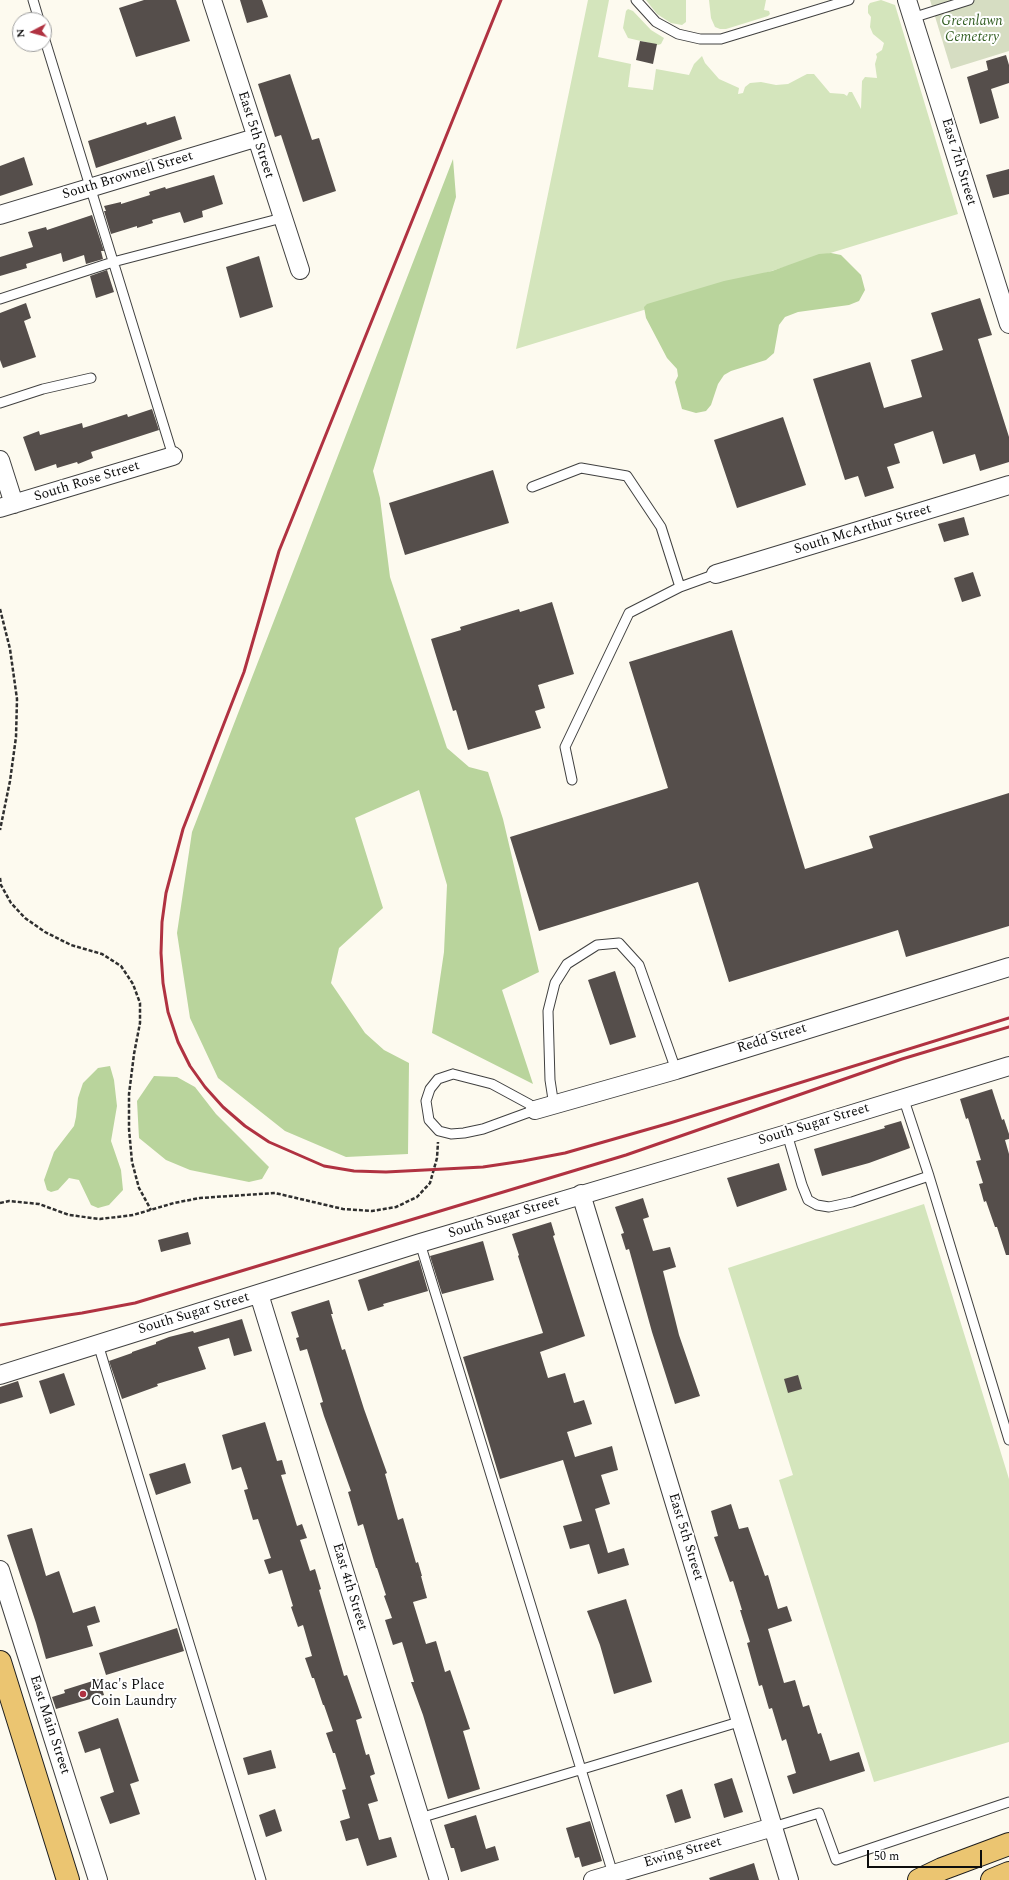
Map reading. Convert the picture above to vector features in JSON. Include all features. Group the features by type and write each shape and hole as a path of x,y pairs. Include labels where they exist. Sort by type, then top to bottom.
{"main road":[{"name":"East Main Street","path":"0,1662 66,1874"},
{"path":"919,1880 942,1869 1009,1844"},
{"path":"992,1880 1009,1873"}],"street":[{"name":"East 5th Street","path":"212,0 255,138 300,270"},
{"name":"East 7th Street","path":"907,0 1009,324"},
{"name":"South Brownell Street","path":"0,215 255,138"},
{"name":"South Rose Street","path":"7,506 173,456"},
{"path":"0,460 7,506"},
{"name":"South McArthur Street","path":"716,574 1009,485"},
{"name":"Redd Street","path":"535,1110 554,1106 676,1070 1009,967"},
{"name":"South Sugar Street","path":"0,1375 581,1194 1009,1067"},
{"name":"East 5th Street","path":"581,1194 789,1880"},
{"name":"East 4th Street","path":"259,1294 439,1880"},
{"name":"East Main Street","path":"0,1570 98,1880"},
{"name":"Ewing Street","path":"593,1880 773,1827"}],"lane":[{"path":"33,0 37,12"},
{"path":"636,0 656,22 678,34 711,40 721,39 849,0"},
{"path":"912,18 969,0"},
{"path":"49,52 173,456"},
{"path":"0,299 113,262 282,218"},
{"path":"0,403 43,389 91,378"},
{"path":"532,487 581,468 626,476 661,527 680,586"},
{"path":"572,780 565,747 629,613 680,586 716,574"},
{"path":"554,1106 550,1080 548,1011 555,983 567,964 597,945 619,943 639,965 676,1070"},
{"path":"453,1074 492,1084 529,1104 535,1110 483,1129 450,1134 439,1131 429,1120 426,1101 430,1089 438,1079 453,1074"},
{"path":"903,1098 929,1176 1009,1440"},
{"path":"787,1134 808,1200 817,1205 829,1207 852,1202 929,1176"},
{"path":"420,1244 613,1874"},
{"path":"98,1344 261,1880"},
{"path":"420,1818 742,1721"},
{"path":"773,1827 819,1813 836,1860 1009,1802"}],"path":[{"path":"0,609 10,649 17,699 16,737 10,781 0,830"},
{"path":"0,878 1,885 11,903 25,918 45,932 71,945 102,954 121,966 134,984 140,1003 140,1023 129,1094 129,1129 132,1162 139,1188 151,1210"},
{"path":"0,1203 9,1201 39,1204 69,1215 100,1219 133,1215 200,1198 275,1193 343,1209 372,1211 396,1207 417,1197 430,1183 437,1158 439,1131"}],"green space":[{"path":"588,0 609,0 598,57 631,64 628,87 653,90 656,69 689,75 694,64 702,56 705,63 719,79 739,88 738,94 743,93 745,87 750,83 761,82 776,85 788,84 807,74 814,74 830,93 844,94 847,96 849,92 852,92 861,109 862,81 865,77 877,78 875,64 877,57 876,54 882,50 884,43 873,34 870,27 871,17 868,13 868,6 870,3 881,0 895,5 958,214 516,349"},
{"path":"646,0 686,0 686,22 682,25 671,23 657,14"},
{"path":"709,0 766,0 764,10 769,11 770,14 768,16 726,29 720,29 715,27 711,18"},
{"name":"Greenlawn Cemetery","path":"930,0 1009,0 1009,51 951,69"},
{"path":"628,9 633,11 651,30 664,38 661,44 658,45 628,38 623,28 626,11"},
{"path":"453,159 456,197 373,471 380,498 390,577 447,748 469,767 488,772 503,819 539,972 502,990 533,1084 432,1033 444,952 447,885 419,790 355,818 383,908 339,948 331,983 365,1033 384,1050 409,1063 408,1154 346,1157 285,1131 218,1078 190,1018 177,933 192,832"},
{"path":"831,253 841,255 861,275 865,290 859,301 849,305 798,312 785,317 779,325 774,353 766,360 731,371 724,375 718,384 711,405 706,411 696,413 682,409 675,382 678,376 677,369 667,358 646,318 644,307 647,304 724,281 772,271 819,254"},
{"path":"110,1066 114,1080 117,1106 111,1141 121,1170 123,1190 109,1205 98,1208 91,1205 79,1180 69,1178 58,1190 51,1192 47,1190 44,1180 54,1152 74,1126 78,1098 83,1083 98,1068"},
{"path":"154,1076 177,1077 195,1087 216,1114 269,1167 262,1179 249,1182 190,1170 166,1160 139,1138 137,1101"},
{"path":"924,1204 1009,1479 1009,1742 874,1782 779,1480 793,1475 728,1268"}],"building":[{"path":"144,0 176,0 190,41 136,57 119,8"},
{"path":"240,0 262,0 268,17 247,23"},
{"path":"640,41 657,44 653,64 636,60"},
{"path":"1006,55 1009,65 1009,83 991,89 999,118 980,124 967,77 988,70 986,61"},
{"path":"290,74 312,140 319,138 336,191 303,202 281,135 275,137 258,84"},
{"path":"175,116 182,139 96,168 88,141 146,122 147,125"},
{"path":"24,157 33,185 0,196 0,166"},
{"path":"1009,169 1009,194 993,198 986,175"},
{"path":"214,175 223,204 202,211 203,217 184,223 180,212 152,220 153,223 111,234 104,211 106,211 104,206 121,202 121,204 150,195 149,192 165,187 166,189"},
{"path":"92,215 104,251 101,251 103,259 86,264 84,255 63,262 61,253 26,264 27,268 0,276 0,257 33,247 28,232 46,227 47,230"},
{"path":"259,256 273,307 240,318 226,267"},
{"path":"107,270 114,292 96,298 90,276"},
{"path":"980,298 992,335 978,339 1009,437 1009,462 980,471 975,454 943,464 933,431 894,444 900,463 887,467 894,488 865,497 858,476 845,480 813,379 870,362 884,408 922,397 911,360 943,350 931,313"},
{"path":"26,303 31,318 24,321 36,357 3,368 0,360 0,313"},
{"path":"152,409 159,430 91,452 93,458 78,464 77,462 57,468 56,464 35,471 23,437 39,431 40,435 82,423 83,428 127,414 128,417"},
{"path":"783,417 806,485 737,508 714,440"},
{"path":"493,470 509,523 405,555 389,503"},
{"path":"964,517 969,535 944,542 938,524"},
{"path":"973,572 981,596 962,602 954,578"},
{"path":"552,602 574,674 538,685 545,708 535,711 541,728 468,750 456,710 453,711 431,639 461,630 460,627 519,609 520,612"},
{"path":"732,630 805,869 873,848 869,836 1009,793 1009,926 906,957 898,930 729,982 698,882 539,931 510,837 668,788 629,662"},
{"path":"615,971 636,1037 610,1045 588,980"},
{"path":"992,1089 1002,1120 1004,1119 1009,1134 1009,1139 1005,1140 1009,1154 1009,1255 1006,1255 997,1227 995,1227 986,1201 984,1202 979,1184 983,1183 976,1161 981,1160 968,1118 966,1119 960,1099"},
{"path":"901,1121 910,1148 869,1163 822,1176 814,1149 885,1128 884,1126"},
{"path":"779,1163 787,1190 737,1207 727,1178"},
{"path":"643,1198 649,1217 643,1219 653,1251 670,1247 676,1267 663,1271 679,1335 700,1396 675,1404 652,1332 629,1249 626,1250 621,1234 624,1233 615,1207"},
{"path":"551,1222 555,1235 553,1236 585,1336 540,1352 548,1378 565,1373 574,1403 584,1400 592,1424 567,1432 575,1457 612,1446 618,1470 601,1475 610,1504 595,1509 608,1553 624,1548 629,1565 598,1574 589,1544 570,1549 563,1526 582,1521 563,1460 500,1479 463,1357 543,1333 512,1234"},
{"path":"188,1232 191,1244 161,1252 158,1240"},
{"path":"483,1241 494,1280 442,1294 430,1256"},
{"path":"419,1260 428,1291 383,1304 384,1306 368,1311 358,1280"},
{"path":"329,1300 333,1314 331,1314 342,1350 345,1349 364,1409 387,1473 385,1474 398,1520 403,1518 416,1563 418,1562 422,1576 427,1598 413,1602 426,1644 436,1641 445,1672 450,1670 470,1729 463,1731 480,1789 448,1799 423,1715 411,1682 414,1682 402,1642 393,1645 385,1620 392,1618 384,1596 386,1595 363,1524 358,1526 348,1492 351,1491 324,1416 320,1403 323,1402 307,1349 300,1351 296,1338 299,1337 291,1312"},
{"path":"242,1319 252,1351 234,1356 229,1338 198,1347 206,1369 157,1384 158,1386 122,1399 109,1361 156,1344 156,1342 169,1337 193,1331 194,1333"},
{"path":"64,1373 75,1405 50,1414 39,1381"},
{"path":"798,1375 802,1389 788,1393 784,1379"},
{"path":"18,1381 23,1397 0,1404 0,1387"},
{"path":"265,1422 277,1461 282,1460 286,1474 281,1475 297,1526 302,1524 307,1538 300,1540 310,1571 315,1569 321,1589 319,1590 344,1676 347,1675 362,1718 356,1720 366,1755 369,1754 375,1774 370,1776 378,1801 368,1804 379,1840 391,1837 397,1857 367,1866 358,1838 346,1841 340,1821 350,1818 342,1790 346,1789 335,1753 333,1753 326,1733 333,1731 314,1678 312,1678 305,1658 312,1656 303,1625 298,1627 291,1607 293,1606 282,1570 269,1574 264,1560 271,1558 258,1519 253,1520 244,1490 248,1489 241,1467 232,1470 222,1435"},
{"path":"185,1463 191,1483 156,1495 149,1474"},
{"path":"731,1504 739,1529 748,1527 765,1576 768,1575 778,1609 787,1606 792,1621 768,1629 784,1683 795,1680 803,1707 809,1705 818,1734 821,1733 830,1761 859,1752 865,1771 793,1794 787,1776 796,1773 786,1739 782,1741 772,1708 769,1709 762,1685 759,1686 747,1643 750,1642 740,1610 742,1610 733,1581 730,1582 714,1537 718,1536 711,1511"},
{"path":"32,1528 46,1576 59,1571 73,1613 95,1606 100,1622 87,1626 93,1646 46,1659 36,1623 7,1535"},
{"path":"626,1599 652,1682 614,1694 600,1645 587,1611"},
{"path":"177,1628 184,1651 106,1675 99,1653"},
{"name":"Mac's Place Coin Laundry","path":"99,1679 104,1695 56,1709 52,1697 65,1693 64,1690"},
{"path":"118,1718 139,1781 130,1784 140,1814 110,1824 100,1797 114,1792 100,1748 85,1753 78,1732"},
{"path":"271,1750 276,1768 248,1775 243,1758"},
{"path":"732,1778 743,1812 724,1818 714,1784"},
{"path":"682,1789 691,1818 675,1823 666,1795"},
{"path":"275,1809 282,1831 266,1837 259,1815"},
{"path":"476,1815 486,1849 495,1846 499,1860 461,1872 454,1848 451,1848 444,1825"},
{"path":"590,1821 602,1861 582,1867 579,1857 575,1858 566,1828"},
{"path":"754,1863 759,1880 710,1880 709,1878"}],"railway":[{"path":"501,0 279,551 244,672 183,829 166,893 162,922 161,953 163,983 168,1012 178,1042 190,1066 205,1087 223,1107 245,1126 269,1142 324,1166 354,1171 386,1172 483,1167 565,1153 670,1123 1009,1018"},
{"path":"0,1325 82,1313 135,1303 626,1155 902,1059 1009,1027"}],"place":[{"name":"Mac's Place Coin Laundry","path":"83,1694"}]}
